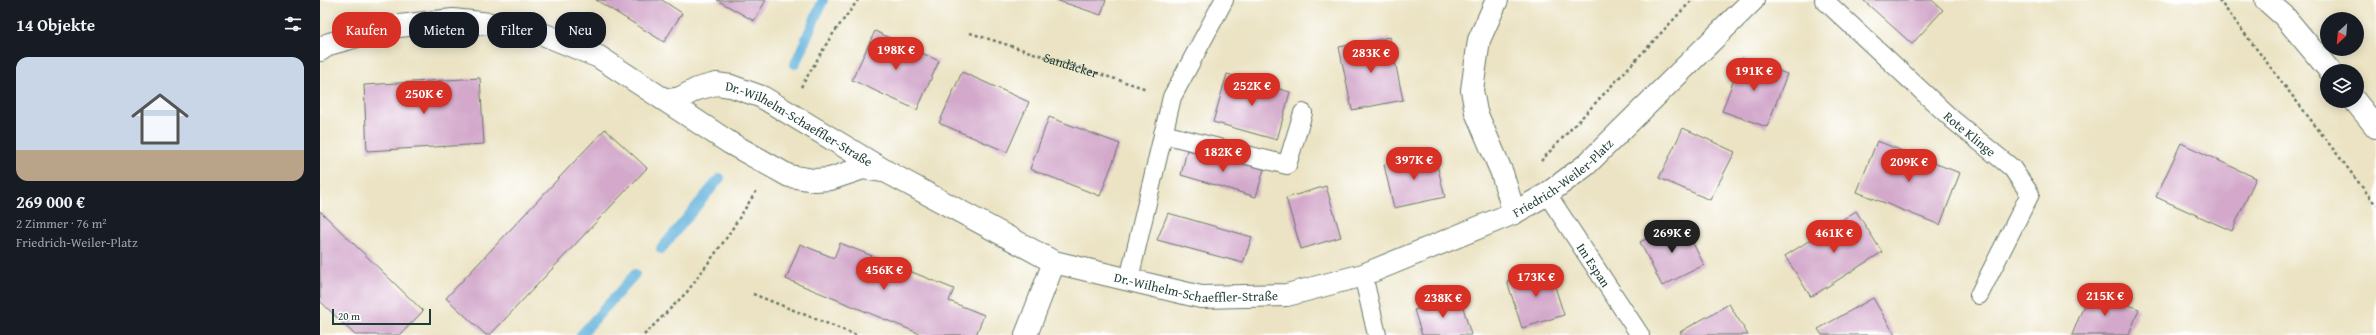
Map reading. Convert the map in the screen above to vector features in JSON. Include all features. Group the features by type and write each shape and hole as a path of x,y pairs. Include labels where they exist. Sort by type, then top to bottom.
{"street":[{"name":"Friedrich-Weiler-Platz","path":"1497,0 1479,40 1474,65 1472,90 1476,112 1507,186 1514,213 1547,194 1586,165 1753,0"},
{"path":"2266,0 2284,16 2324,64"},
{"name":"Dr.-Wilhelm-Schaeffler-Straße","path":"320,50 329,44 390,27 453,20 528,28 599,57 730,143 789,176 814,180 830,178 863,168 887,172"},
{"name":"Dr.-Wilhelm-Schaeffler-Straße","path":"662,98 670,100 680,98 698,89 716,84 731,86 762,97 887,172 1054,262 1201,297 1287,295 1363,275 1514,213"},
{"path":"2361,108 2376,127"},
{"path":"1026,335 1054,262"}],"lane":[{"path":"1129,280 1172,97 1224,0"},
{"name":"Rote Klinge","path":"1824,0 1953,120 2012,168 2030,194 1979,295"},
{"path":"1163,134 1287,165 1302,112"},
{"name":"Im Espan","path":"1547,194 1640,335"},
{"path":"1363,275 1377,335"}],"path":[{"path":"1507,186 1540,162 1692,0"},
{"path":"2219,0 2376,205"},
{"name":"Sandäcker","path":"970,33 1172,97"},
{"path":"753,294 850,334 856,335"}],"building":[{"path":"596,0 662,0 682,13 664,42"},
{"path":"717,0 766,0 754,21"},
{"path":"1056,0 1106,0 1101,15"},
{"path":"1863,0 1932,0 1943,10 1912,44"},
{"path":"875,31 939,61 917,110 852,80"},
{"path":"1390,37 1403,100 1352,110 1339,47"},
{"path":"1742,58 1787,74 1767,127 1722,111"},
{"path":"962,72 1029,102 1007,152 939,123"},
{"path":"1227,74 1290,92 1277,140 1213,122"},
{"path":"480,78 484,144 367,151 364,85"},
{"path":"1049,117 1120,144 1100,196 1030,169"},
{"path":"1683,128 1735,152 1710,200 1659,178"},
{"path":"605,129 647,168 490,335 486,335 446,298"},
{"path":"1877,141 1960,173 1940,225 1857,192"},
{"path":"2181,143 2256,178 2232,231 2156,197"},
{"path":"1187,150 1264,169 1256,197 1181,175"},
{"path":"1434,153 1445,197 1394,208 1384,165"},
{"path":"1326,186 1341,237 1301,249 1286,198"},
{"path":"320,211 423,311 400,335 355,335 320,301"},
{"path":"1856,211 1882,252 1811,297 1785,256"},
{"path":"1168,213 1252,237 1243,263 1157,240"},
{"path":"1682,221 1704,265 1662,286 1640,242"},
{"path":"840,243 954,289 949,301 984,315 976,335 923,335 786,279 800,244 834,258"},
{"path":"1549,268 1564,315 1522,328 1507,281"},
{"path":"2090,290 2139,309 2129,335 2072,335"},
{"path":"1460,297 1471,335 1422,335 1414,310"},
{"path":"1873,298 1895,335 1822,335 1818,329"},
{"path":"1729,304 1748,335 1682,335 1680,332"}],"waterway":[{"path":"795,64 823,0"},
{"path":"661,249 720,178"},
{"path":"581,335 635,274"}]}
